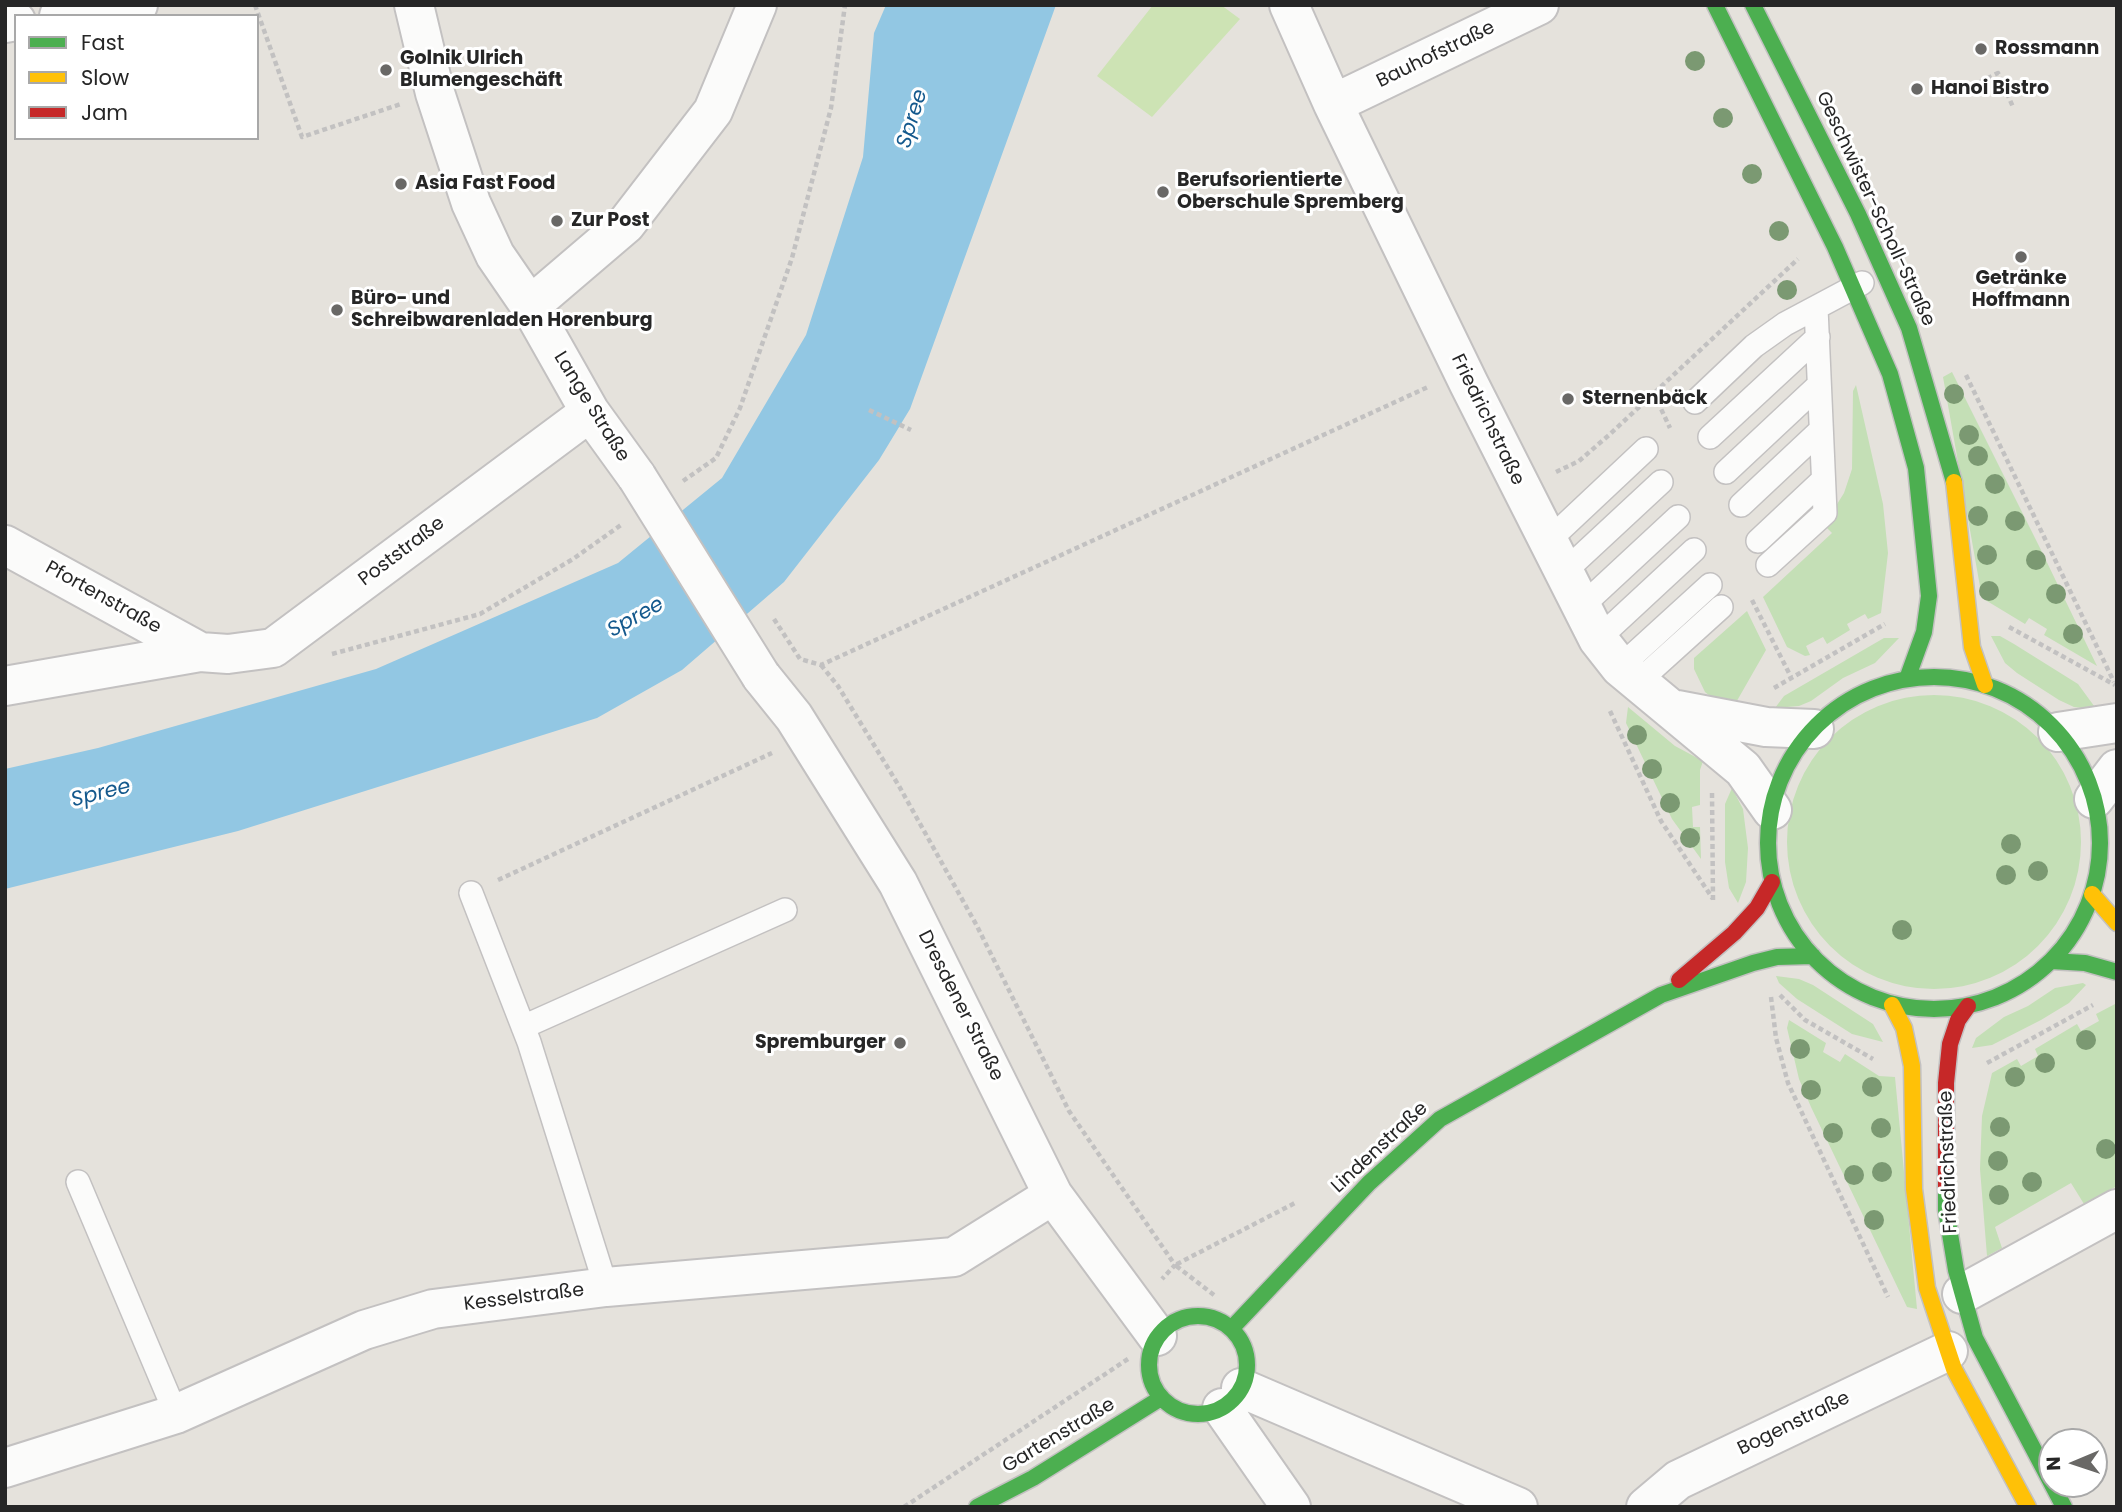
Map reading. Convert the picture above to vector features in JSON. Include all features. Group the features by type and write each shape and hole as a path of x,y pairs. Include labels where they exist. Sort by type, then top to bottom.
{"main road":[{"path":"1715,5 1854,288 1890,374 1916,468 1926,541 1927,615 1917,658 1907,679"},
{"name":"Geschwister-Scholl-Straße","path":"1753,5 1885,271 1926,377 1953,471 1972,647 1985,685"},
{"path":"1956,677 1985,685 2026,704 2058,732 2078,758 2094,799 2101,838 2096,884 2079,927 2051,961 2032,978 2002,996 1968,1006 1930,1010 1892,1004 1858,992 1828,972 1813,957 1784,916 1772,882 1768,842 1772,810 1788,764 1814,729 1830,712 1859,694 1907,679 1956,677"},
{"name":"Lindenstraße","path":"1661,995 1734,933 1757,908 1772,882"},
{"path":"2092,894 2117,923"},
{"name":"Lindenstraße","path":"1231,1329 1369,1183 1440,1119 1661,995 1777,957 1813,957"},
{"path":"2051,961 2085,963 2117,972"},
{"name":"Friedrichstraße","path":"1892,1004 1904,1028 1912,1066 1914,1189 1927,1288 1948,1351 2028,1507"},
{"name":"Friedrichstraße","path":"1968,1006 1958,1020 1950,1044 1948,1067 1947,1210 1962,1294 1983,1355 2064,1507"},
{"path":"1200,1316 1217,1320 1231,1329 1241,1341 1246,1356 1246,1372 1231,1398 1206,1414 1190,1414 1174,1409 1161,1398 1152,1384 1150,1352 1146,1346 1169,1325 1184,1318 1200,1316"},
{"name":"Gartenstraße","path":"977,1507 1033,1478 1161,1398"}],"street":[{"path":"73,14 138,5"},
{"name":"Lange Straße","path":"414,5 435,93 471,203 495,255 530,306 590,412 636,477 761,676"},
{"path":"530,306 626,224 713,111 757,5"},
{"name":"Friedrichstraße","path":"1289,5 1333,104 1520,487 1555,557 1609,649 1675,710 1735,739 1743,769 1772,810"},
{"name":"Bauhofstraße","path":"1333,104 1539,5"},
{"name":"Poststraße","path":"5,686 200,652 228,654 273,648 590,412"},
{"name":"Pfortenstraße","path":"5,545 200,652"},
{"name":"Dresdener Straße","path":"761,676 794,717 898,883 1053,1195 1146,1346"},
{"path":"2058,732 2117,723"},
{"path":"1735,739 1814,729"},
{"path":"2094,799 2117,769"},
{"name":"Kesselstraße","path":"5,1468 176,1414 364,1330 433,1309 606,1287 954,1257 1053,1195"},
{"path":"1962,1294 2117,1209"},
{"name":"Bogenstraße","path":"1646,1507 1678,1479 1948,1351"},
{"path":"1231,1398 1291,1507"},
{"path":"1231,1398 1518,1507"}],"lane":[{"path":"1695,402 1754,346 1785,324 1885,271"},
{"path":"1768,565 1825,513 1816,308"},
{"path":"1710,437 1818,337"},
{"path":"1726,472 1819,385"},
{"path":"1741,505 1821,430"},
{"path":"1555,557 1646,449"},
{"path":"1758,541 1823,481"},
{"path":"1555,557 1661,482"},
{"path":"1609,649 1678,517"},
{"path":"1609,649 1694,550"},
{"path":"1609,649 1710,585"},
{"path":"1609,649 1721,607"},
{"path":"471,892 523,1027 606,1287"},
{"path":"523,1027 785,910"},
{"path":"78,1182 176,1414"}],"path":[{"path":"672,489 716,458 740,408 802,220 831,108 845,5"},
{"path":"259,16 302,136 435,93"},
{"path":"1972,86 1997,74 2014,107"},
{"path":"1520,487 1579,461 1802,255"},
{"path":"821,665 1431,386"},
{"path":"869,410 911,430"},
{"path":"322,656 480,614 562,566 628,520"},
{"path":"1734,933 1713,900 1712,794 1735,739 1764,695 1886,623 1891,616 1927,615"},
{"path":"1969,615 1987,615 2115,684 2117,689"},
{"path":"774,618 800,659 821,665 838,686 899,786 977,926 1069,1111 1175,1265"},
{"path":"471,892 777,751"},
{"path":"1891,1303 1788,1083 1776,1038 1770,986 1805,1020 1885,1066 1912,1066"},
{"path":"1948,1067 1980,1067 2094,1004 2103,996"},
{"path":"904,1507 1146,1346"}],"green space":[{"path":"1153,5 1221,5 1240,19 1152,117 1097,76"},
{"path":"1952,372 2097,666 2044,635 2047,629 2029,618 2025,624 1982,598 1943,377"},
{"path":"1856,385 1883,504 1888,553 1881,613 1868,619 1865,614 1847,624 1850,630 1827,644 1823,637 1806,646 1810,655 1805,656 1787,647 1763,597 1832,533 1824,525 1844,493 1852,469 1853,391"},
{"path":"1747,611 1766,650 1734,706 1716,701 1705,692 1694,669 1694,658"},
{"path":"1991,636 2000,636 2078,684 2097,710 2074,707 2017,673 2005,663"},
{"path":"1884,638 1899,638 1875,663 1843,678 1811,701 1799,706 1775,708 1784,696"},
{"path":"1934,695 1963,698 1990,706 2016,720 2038,738 2056,760 2070,786 2078,813 2081,842 2078,871 2070,898 2056,924 2038,946 2016,964 1990,978 1963,986 1934,989 1905,986 1878,978 1852,964 1830,946 1812,924 1798,898 1790,871 1787,842 1790,813 1798,786 1812,760 1830,738 1852,720 1878,706 1905,698"},
{"path":"1628,707 1675,746 1703,761 1700,770 1700,805 1692,807 1693,827 1700,827 1701,859 1672,819 1626,723"},
{"path":"1732,788 1743,809 1748,848 1746,882 1738,903 1729,888 1725,862 1725,804"},
{"path":"1776,976 1799,979 1813,985 1873,1024 1883,1042 1852,1034 1797,999 1779,983"},
{"path":"2083,983 2086,985 2069,1003 2041,1020 1992,1045 1972,1048 1976,1038 2004,1017 2028,1006 2055,988"},
{"path":"2117,1003 2117,1186 2084,1204 2071,1183 1995,1227 2002,1248 1987,1256 1980,1169 1982,1116 1992,1073 2017,1059 2021,1066 2038,1056 2035,1049 2077,1024 2081,1031 2099,1021 2096,1014"},
{"path":"1789,1020 1826,1043 1823,1052 1840,1062 1845,1054 1879,1076 1895,1077 1917,1309 1907,1307 1811,1107 1799,1079 1787,1028"}],"water":[{"name":"Spree","path":"886,5 1056,5 910,409 879,460 784,582 682,670 597,718 238,831 5,889 5,769 98,748 376,669 618,563 722,478 806,335 863,157 874,33"}],"traffic: fast":[{"path":"1715,5 1835,247 1890,374 1916,468 1929,596 1924,632 1907,679"},
{"path":"1753,5 1858,214 1909,328 1954,482"},
{"path":"1934,677 1966,680 1998,689 2026,705 2052,725 2072,751 2088,779 2097,811 2100,843 2097,875 2088,907 2072,935 2052,961 2026,981 1998,997 1966,1006 1934,1009 1902,1006 1870,997 1842,981 1816,961 1796,935 1780,907 1771,875 1768,843 1771,811 1780,779 1796,751 1816,725 1842,705 1870,689 1902,680 1934,677"},
{"path":"1231,1329 1369,1183 1440,1119 1661,995 1753,963 1777,957 1813,956"},
{"path":"2051,961 2085,963 2117,972"},
{"path":"1946,1187 1946,1210 1956,1270 1975,1338 2064,1507"},
{"path":"1198,1316 1217,1320 1233,1330 1243,1346 1247,1365 1243,1384 1233,1400 1217,1410 1198,1414 1179,1410 1163,1400 1153,1384 1149,1365 1153,1346 1163,1330 1179,1320 1198,1316"},
{"path":"977,1507 1033,1478 1161,1398"}],"traffic: slow":[{"path":"1954,482 1972,647 1985,685"},
{"path":"2092,894 2117,923"},
{"path":"1892,1005 1904,1028 1912,1066 1914,1189 1927,1288 1954,1369 2028,1507"}],"traffic: jam":[{"path":"1679,980 1734,933 1757,908 1772,882"},
{"path":"1946,1187 1946,1083 1950,1044 1958,1020 1968,1006"}],"place":[{"name":"Rossmann","path":"1981,49"},
{"name":"Golnik Ulrich Blumengeschäft","path":"386,70"},
{"name":"Hanoi Bistro","path":"1917,89"},
{"name":"Asia Fast Food","path":"401,184"},
{"name":"Berufsorientierte Oberschule Spremberg","path":"1163,192"},
{"name":"Zur Post","path":"557,221"},
{"name":"Getränke Hoffmann","path":"2021,257"},
{"name":"Büro- und Schreibwarenladen Horenburg","path":"337,310"},
{"name":"Sternenbäck","path":"1568,399"},
{"name":"Spremburger","path":"900,1043"}]}
